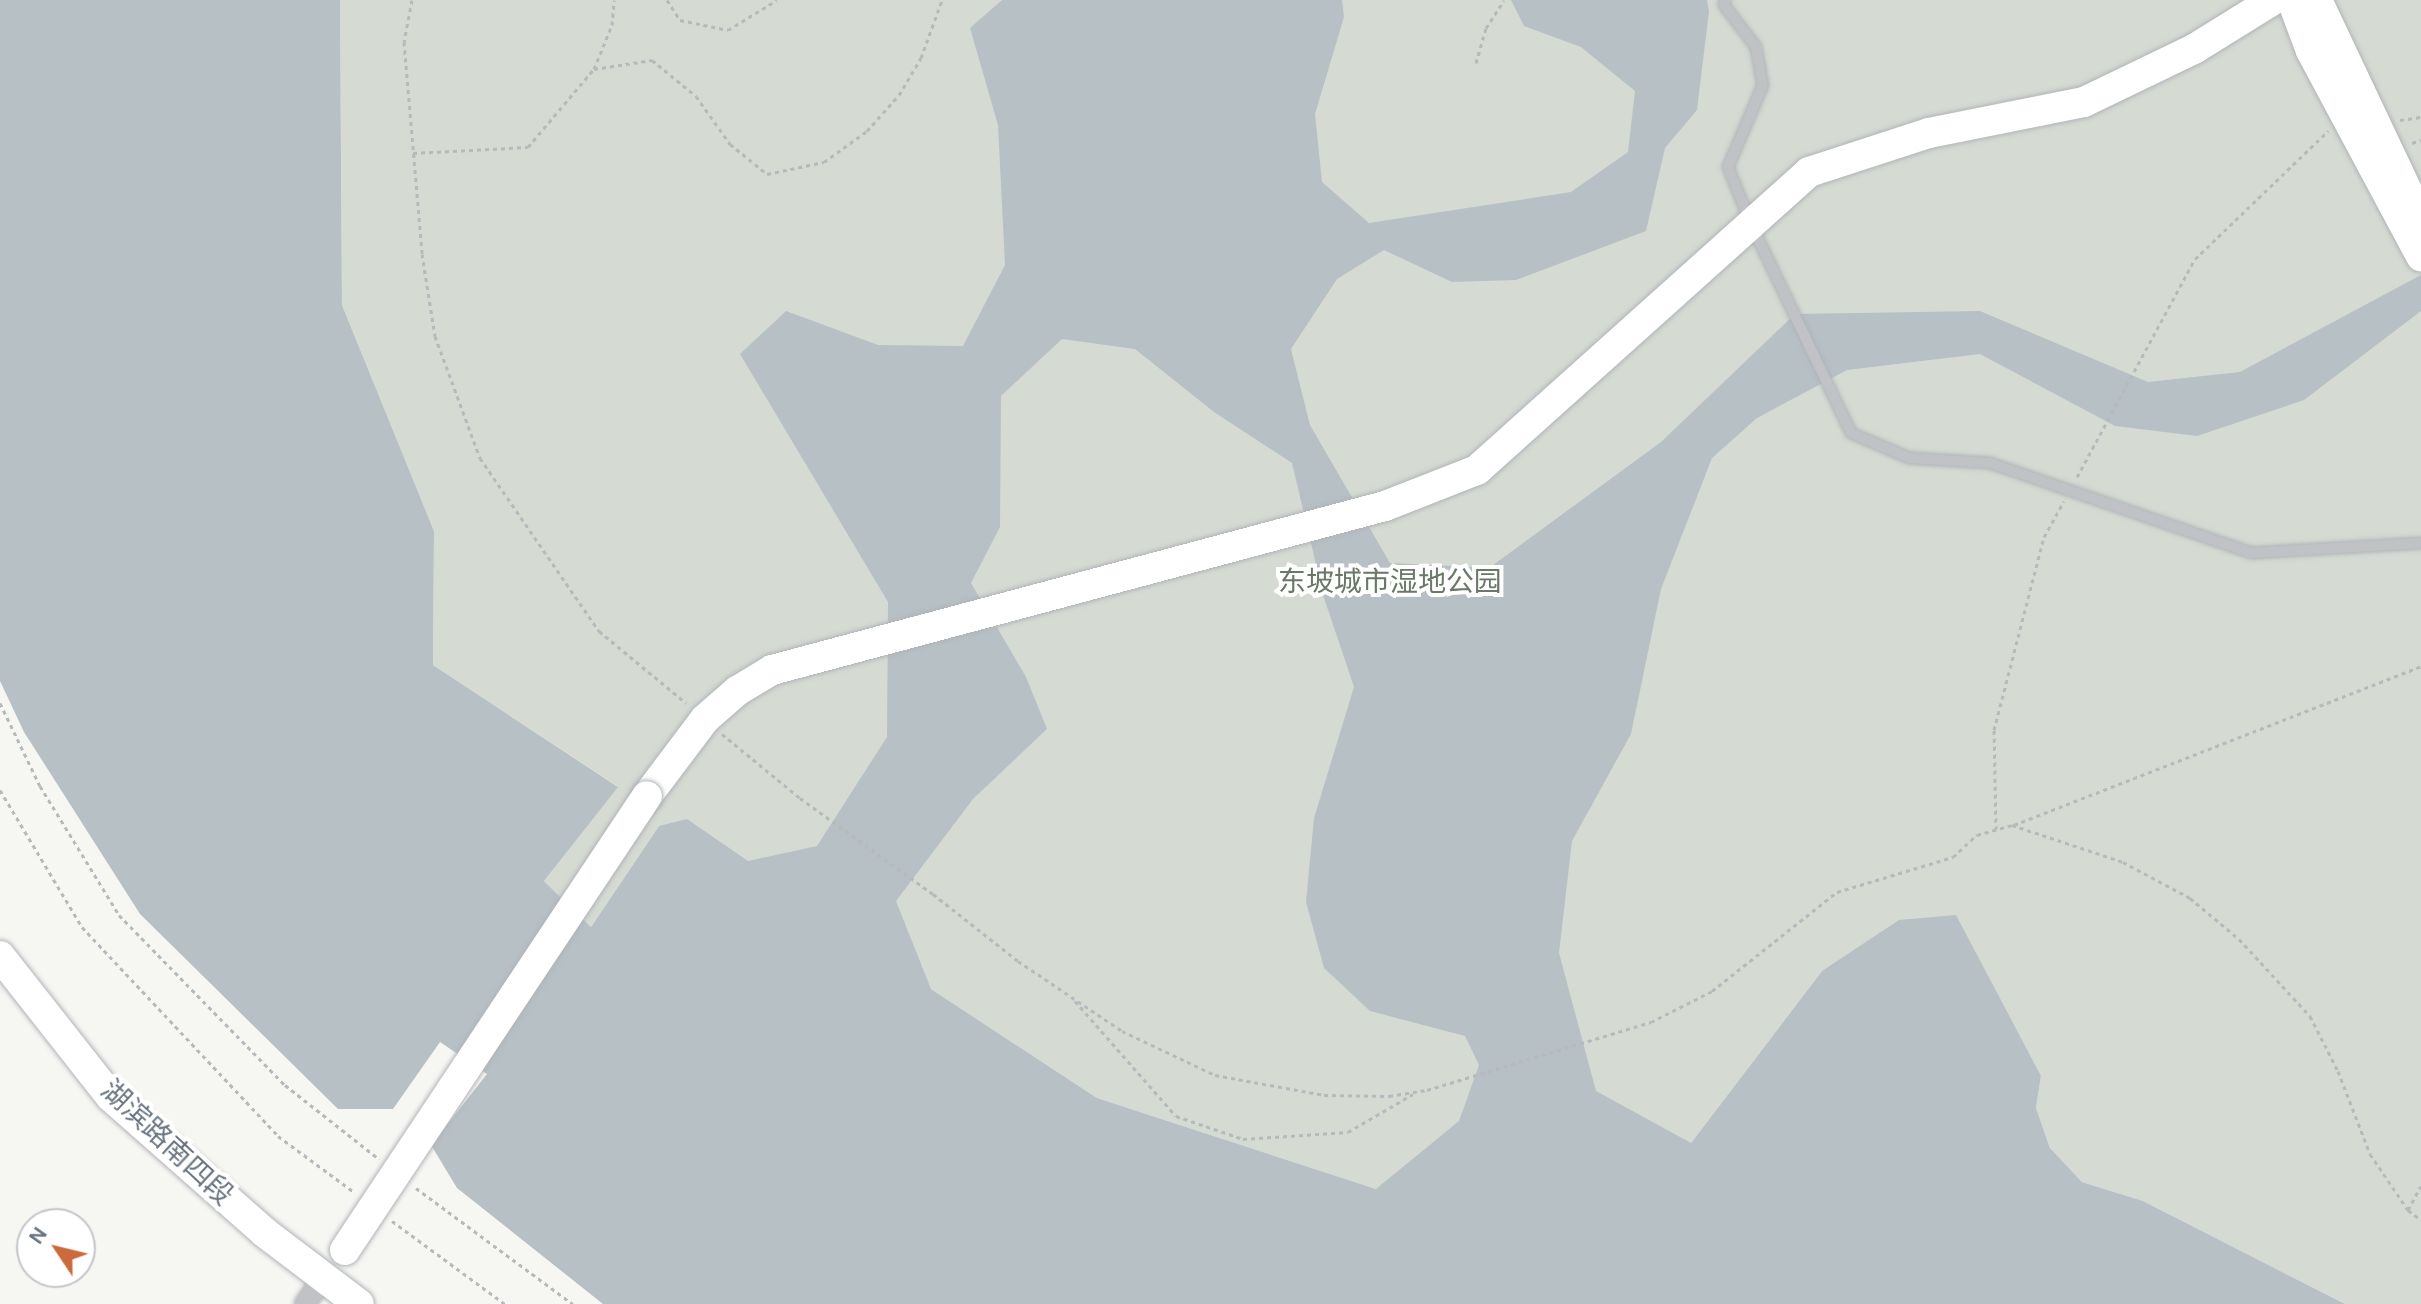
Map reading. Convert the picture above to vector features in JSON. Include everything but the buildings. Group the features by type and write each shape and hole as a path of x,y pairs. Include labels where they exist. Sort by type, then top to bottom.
{"street":[{"path":"305,1304 345,1250 647,796 705,719 737,691 772,670 1385,506 1477,470 1809,172 1929,133 2084,102 2194,49 2273,0"},
{"path":"2292,0 2311,51 2418,239"},
{"path":"2317,0 2418,239"},
{"name":"湖滨路南四段","path":"0,956 111,1097 264,1232 359,1304"}],"lane":[{"path":"1725,0 1724,5 1756,47 1763,85 1728,167 1751,224 1851,433 1909,458 1990,463 2071,488 2252,553 2421,543"}],"path":[{"path":"412,0 404,42 422,254 435,336 480,458 599,631 800,798 933,894 1018,961 1122,1031 1215,1075 1324,1095 1389,1096 1417,1092 1651,1022 1712,991 1837,892 1953,857 1977,835 2012,825 2421,666"},
{"path":"413,153 528,147 594,69 612,25 614,0"},
{"path":"667,0 680,20 728,30 777,0"},
{"path":"594,69 652,60 696,96 730,144 767,174 824,162 867,131 899,95 921,58 942,0"},
{"path":"1476,63 1486,28 1504,0"},
{"path":"1996,830 1994,730 2044,537 2195,259 2345,114"},
{"path":"0,703 40,786 119,915 285,1085 382,1162"},
{"path":"0,790 82,927 278,1136 354,1192"},
{"path":"2012,825 2123,862 2190,898 2239,939 2310,1016 2338,1071 2370,1154 2408,1210 2421,1220"},
{"path":"1073,998 1176,1116 1243,1139 1348,1132 1417,1092"},
{"path":"407,1181 573,1304"},
{"path":"2408,1210 2421,1186"},
{"path":"392,1220 505,1304"}],"green space":[{"name":"东坡城市湿地公园","path":"340,0 2421,0 2421,1304 2345,1304 2143,1201 2082,1182 2050,1148 2036,1108 2041,1076 1822,971 1691,1143 1376,1189 1097,1098 931,989 659,826 591,927 544,881 617,786 433,665 434,531 342,305"}],"shaded area":[{"path":"0,0 340,0 342,305 434,531 433,665 618,787 544,881 591,927 659,826 687,819 748,861 817,846 887,737 888,602 740,354 786,311 878,345 963,346 1005,265 998,125 970,28 1002,0 1342,0 1344,17 1315,114 1322,182 1369,223 1571,192 1628,152 1635,91 1581,47 1524,26 1511,0 1707,0 1709,11 1697,110 1665,148 1646,231 1516,280 1452,282 1384,250 1337,279 1291,349 1310,425 1390,563 1489,568 1661,442 1795,314 1980,311 2148,382 2240,372 2421,275 2421,311 2304,400 2197,436 2115,426 1980,354 1847,370 1757,418 1712,458 1661,589 1631,734 1572,841 1559,953 1596,1091 1691,1143 1822,971 1899,920 1956,915 2041,1076 2036,1108 2050,1148 2082,1182 2143,1201 2345,1304 603,1304 457,1188 431,1145 487,1074 440,1042 393,1109 338,1109 140,914 24,732 0,681","holes":["1062,339 1135,349 1214,412 1292,463 1324,598 1354,687 1314,818 1306,902 1324,968 1370,1011 1465,1036 1479,1065 1459,1121 1376,1189 1097,1098 931,989 896,901 973,799 1047,729 1026,677 971,583 1000,527 1001,396"]}]}
